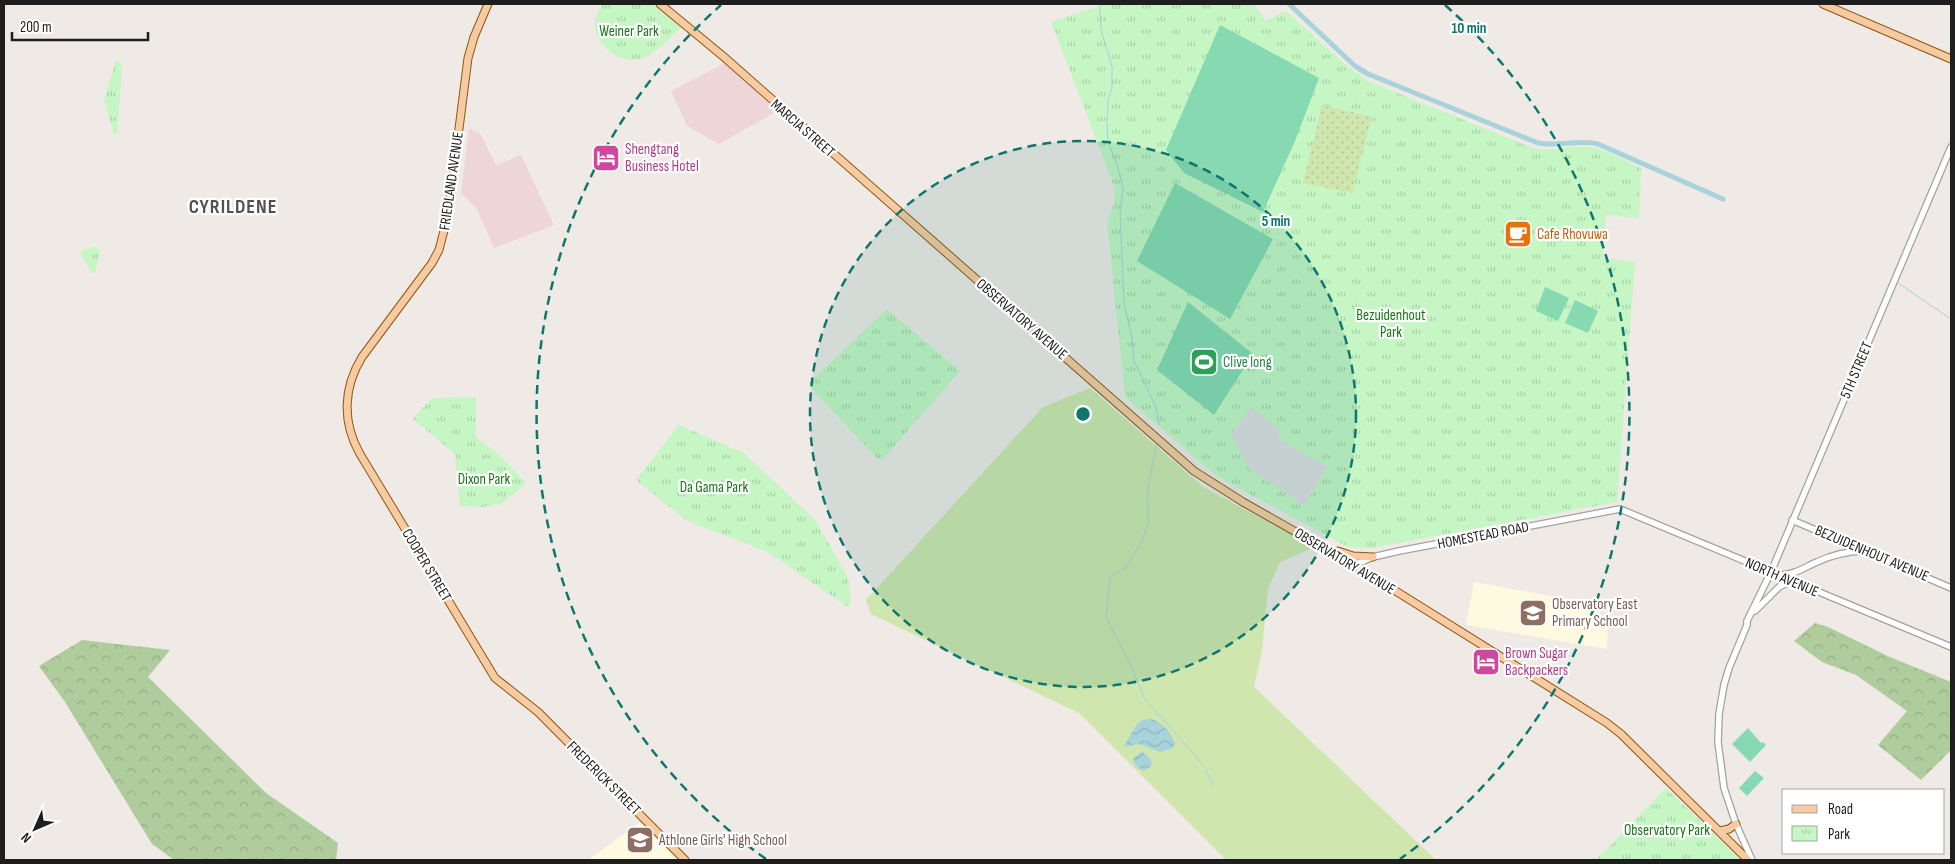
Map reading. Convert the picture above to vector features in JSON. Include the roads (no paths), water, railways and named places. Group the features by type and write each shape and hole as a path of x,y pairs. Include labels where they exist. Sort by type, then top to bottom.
{"main road":[{"name":"FRIEDLAND AVENUE","path":"358,451 346,416 346,400 351,379 362,357 432,263 439,250 448,215 468,58 474,37 488,4"},
{"name":"MARCIA STREET","path":"660,4 946,253"},
{"path":"1823,4 1951,59"},
{"name":"OBSERVATORY AVENUE","path":"946,253 1194,471 1243,502 1354,565 1607,723 1748,860"},
{"name":"COOPER STREET","path":"358,451 495,678 543,717"},
{"path":"1321,545 1353,556 1373,558"},
{"name":"FREDERICK STREET","path":"543,717 685,860"},
{"path":"1720,831 1729,829 1736,824"}],"street":[{"name":"5TH STREET","path":"1747,625 1755,611 1951,148"},
{"name":"HOMESTEAD ROAD","path":"1354,565 1373,558 1613,509"},
{"name":"NORTH AVENUE","path":"1613,509 1628,511 1951,647"},
{"name":"BEZUIDENHOUT AVENUE","path":"1792,520 1866,550 1951,588"},
{"path":"1778,575 1789,575 1842,553 1866,550"},
{"path":"1796,572 1796,579 1799,584"},
{"path":"1755,611 1779,587 1791,581"},
{"name":"5TH STREET","path":"1747,625 1757,597 1761,593"},
{"path":"1747,625 1734,654 1724,685 1719,726 1721,772 1728,801 1752,860"}],"water":[{"path":"1150,719 1159,722 1168,731 1175,744 1173,748 1160,752 1139,744 1123,747 1137,724 1142,720"},
{"path":"1142,751 1150,759 1152,766 1143,771 1135,765 1133,759"}],"waterway":[{"path":"1289,4 1355,66 1368,74 1538,143 1583,142 1598,144 1723,199"},
{"path":"1100,6 1101,30 1112,66 1112,88 1108,101 1108,142 1117,164 1123,188 1120,213 1124,303 1132,338 1134,361 1156,407 1159,424"},
{"path":"1898,283 1951,319"},
{"path":"1157,442 1148,487 1149,522 1142,540 1126,567 1110,577 1106,617 1134,672 1144,698 1193,753 1206,770 1214,787"}],"place":[{"name":"Shengtang Business Hotel","path":"606,158"},
{"name":"Cafe Rhovuwa","path":"1518,234"},
{"name":"Clive long","path":"1204,362"},
{"name":"Observatory East Primary School","path":"1533,613"},
{"name":"Brown Sugar Backpackers","path":"1486,662"},
{"name":"Athlone Girls' High School","path":"640,840"}],"district":[{"name":"CYRILDENE","path":"233,206"}],"park label":[{"name":"Weiner Park","path":"629,31"},
{"name":"Bezuidenhout Park","path":"1391,324"},
{"name":"Dixon Park","path":"484,479"},
{"name":"Da Gama Park","path":"714,487"},
{"name":"Observatory Park","path":"1667,830"}]}
